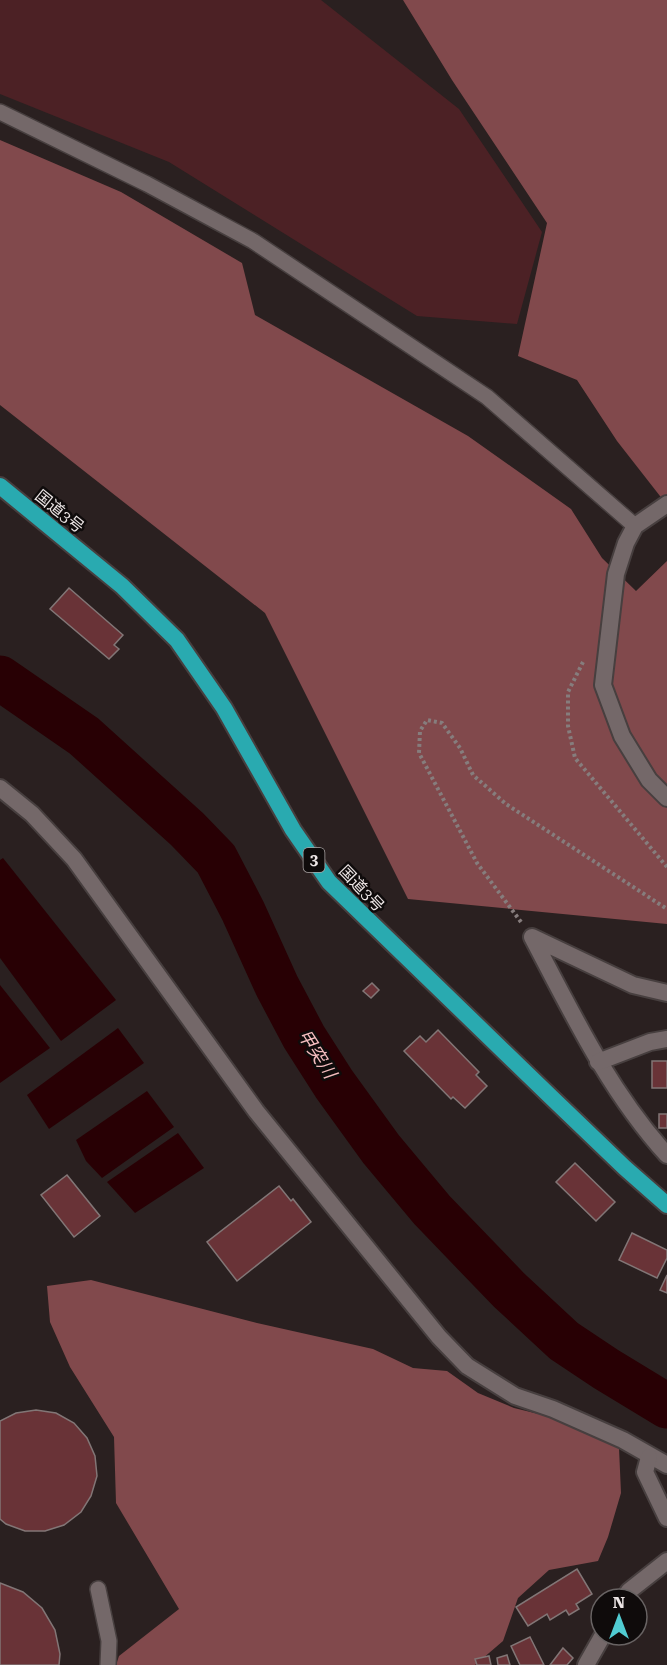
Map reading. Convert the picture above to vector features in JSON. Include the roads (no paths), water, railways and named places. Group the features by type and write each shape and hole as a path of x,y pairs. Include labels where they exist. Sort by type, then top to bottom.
{"highway":[{"name":"国道3号","path":"0,486 122,586 177,640 224,708 292,830 329,882 551,1097 667,1205"}],"street":[{"path":"667,504 635,526 626,543 616,574 603,685 622,736 649,780 667,798"},
{"path":"0,788 32,814 74,859 256,1111 439,1337 467,1366 515,1396 553,1408 667,1465"},
{"path":"667,993 633,985 532,937 598,1062 644,1130 667,1155"},
{"path":"598,1062 650,1042 667,1039"},
{"path":"649,1457 645,1472 667,1518"},
{"path":"633,1587 667,1561"},
{"path":"586,1665 596,1647"}],"lane":[{"path":"0,112 147,184 253,240 487,397 635,526"},
{"path":"98,1589 109,1641 108,1665"}],"waterway":[{"name":"甲突川","path":"0,678 84,736 187,829 216,859 304,1037 334,1084 381,1149 432,1210 509,1290 564,1341 667,1406"}]}
